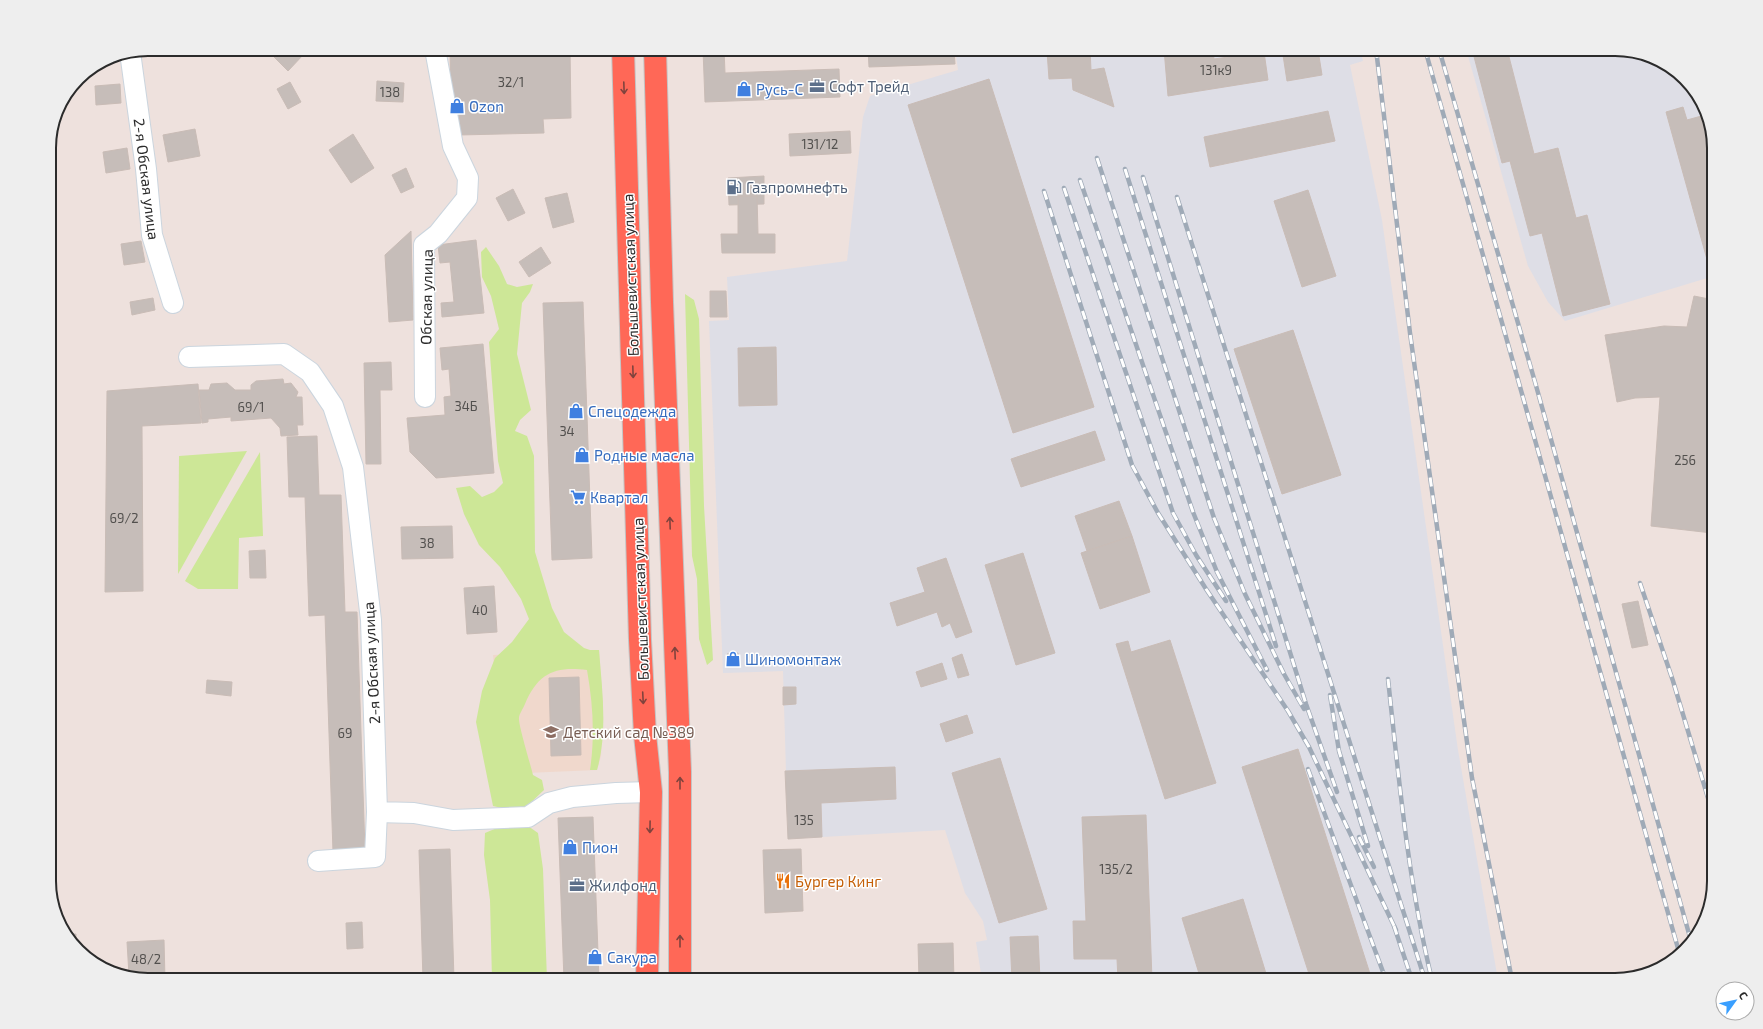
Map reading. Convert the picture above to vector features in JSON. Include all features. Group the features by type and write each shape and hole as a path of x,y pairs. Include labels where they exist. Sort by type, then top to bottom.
{"highway":[{"name":"Большевистская улица","path":"623,56 640,640 645,735 650,792 647,973"},
{"name":"Большевистская улица","path":"655,56 662,302 680,772 680,973"}],"street":[{"name":"Обская улица","path":"426,397 424,245 438,234 467,198 468,178 453,146 436,56"},
{"name":"2-я Обская улица","path":"131,58 146,169 152,235 173,303"},
{"name":"2-я Обская улица","path":"189,357 284,354 310,372 333,406 354,467 370,612 377,812 375,857 318,861"},
{"path":"377,812 414,813 453,820 528,817 549,803 572,797 650,792"}],"shaded area":[{"path":"956,56 1362,56 1363,61 1350,65 1382,220 1458,750 1497,973 981,973 976,942 987,940 983,921 965,893 945,830 788,839 783,671 723,673 709,321 729,320 727,277 847,261 863,117 870,96 958,70"},
{"path":"1468,56 1615,56 1639,59 1666,71 1684,87 1692,97 1698,107 1705,130 1707,142 1707,278 1565,321 1548,302 1528,266"},
{"name":"Детский сад №389","path":"599,650 603,708 601,756 597,770 503,774 493,655"}],"green space":[{"path":"486,247 499,266 507,284 517,287 533,284 530,292 522,303 517,354 531,410 520,420 515,431 527,436 534,456 535,552 552,608 564,632 584,648 599,650 603,695 603,726 600,756 597,770 590,770 592,757 593,720 587,670 566,669 557,671 549,674 536,685 530,693 520,713 519,722 533,775 542,780 544,790 524,809 511,810 493,806 476,722 482,691 495,658 512,642 529,619 521,599 500,567 479,545 464,514 456,488 470,486 482,497 494,492 503,483 498,461 489,342 499,329 491,296 482,277 481,252"},
{"path":"685,294 694,300 699,319 704,506 713,660 707,665 699,639 697,579 692,556"},
{"path":"247,451 178,574 179,456"},
{"path":"260,452 263,536 239,538 238,589 198,589 185,581"},
{"path":"504,825 528,826 538,833 543,869 547,973 492,973 490,900 484,855 485,833"}],"building":[{"path":"273,56 302,56 288,71"},
{"path":"450,56 570,56 571,118 543,119 544,133 459,135 451,106"},
{"path":"703,56 724,56 725,73 839,69 840,97 705,102"},
{"path":"868,56 954,56 955,64 869,67"},
{"path":"1047,56 1090,56 1091,70 1104,68 1114,107 1073,90 1072,78 1049,79"},
{"path":"1165,56 1214,56 1214,59 1235,56 1265,56 1268,80 1168,96"},
{"path":"1283,56 1319,56 1322,75 1287,81"},
{"path":"1474,56 1509,56 1534,154 1558,148 1576,218 1587,215 1610,304 1563,316 1542,233 1530,236 1510,161 1502,163"},
{"path":"989,79 1094,407 1013,433 908,105"},
{"path":"377,81 404,83 403,102 376,101"},
{"path":"290,82 301,102 288,109 277,89"},
{"path":"120,84 121,103 96,105 95,86"},
{"path":"1683,107 1687,120 1701,116 1702,118 1707,142 1707,259 1666,112"},
{"path":"1328,111 1335,141 1210,167 1204,137"},
{"path":"195,129 200,156 168,162 163,135"},
{"path":"850,131 851,153 790,156 789,134"},
{"path":"353,134 374,168 351,183 329,150"},
{"path":"127,148 130,169 106,173 103,152"},
{"path":"406,168 414,187 401,193 392,175"},
{"path":"764,176 764,204 729,205 728,178"},
{"path":"513,189 525,213 508,221 496,198"},
{"path":"1308,190 1336,276 1302,287 1274,201"},
{"path":"567,193 574,222 553,228 545,198"},
{"path":"738,196 757,196 758,234 775,234 775,253 722,253 721,234 738,234"},
{"path":"411,231 413,320 389,322 385,255"},
{"path":"476,240 484,313 442,317 441,303 454,302 450,262 440,263 438,245"},
{"path":"141,241 145,262 124,265 121,244"},
{"path":"541,247 551,263 529,277 519,262"},
{"path":"710,291 726,291 727,317 710,317"},
{"path":"1694,296 1707,299 1707,532 1651,526 1660,397 1635,398 1617,402 1605,335 1664,326 1687,327"},
{"path":"153,298 155,310 132,315 130,302"},
{"path":"583,302 592,558 552,560 543,303"},
{"path":"1293,330 1341,475 1282,494 1234,349"},
{"path":"483,344 494,473 436,478 410,452 407,418 445,415 444,397 451,396 449,369 442,370 440,348"},
{"path":"776,347 777,405 739,406 738,348"},
{"path":"391,362 392,390 380,390 381,464 366,464 364,363"},
{"path":"283,379 284,384 291,383 298,392 296,397 302,397 303,425 297,425 298,435 281,436 280,428 271,418 231,421 231,417 208,419 208,422 202,423 199,390 209,390 211,384 227,383 235,390 251,390 251,385 256,381"},
{"path":"198,384 201,423 142,426 143,591 105,592 107,391"},
{"path":"1095,431 1105,460 1021,487 1011,459"},
{"path":"317,436 319,495 341,495 345,612 357,612 365,851 333,852 325,615 309,616 305,497 289,497 287,437"},
{"path":"1119,501 1132,536 1087,551 1075,516"},
{"path":"452,526 453,558 402,559 401,527"},
{"path":"1132,536 1150,592 1100,609 1081,553"},
{"path":"265,550 266,578 250,578 249,551"},
{"path":"1023,553 1055,653 1016,665 985,565"},
{"path":"946,558 972,632 956,638 950,623 942,627 937,612 897,626 890,603 925,592 917,568"},
{"path":"494,586 497,632 467,634 464,588"},
{"path":"1638,601 1648,645 1632,648 1622,604"},
{"path":"1170,640 1216,783 1165,799 1116,644 1128,641 1131,652"},
{"name":"Шиномонтаж","path":"738,653 739,664 727,664 727,654"},
{"path":"962,654 969,675 958,678 952,658"},
{"path":"942,663 947,679 921,687 916,672"},
{"path":"579,677 581,755 551,756 549,678"},
{"path":"207,680 232,682 231,696 206,693"},
{"path":"783,687 796,687 796,704 783,705"},
{"path":"967,715 973,733 946,742 940,724"},
{"path":"1298,749 1370,973 1309,973 1242,767"},
{"path":"1000,758 1047,909 999,923 952,773"},
{"path":"895,767 896,799 821,803 822,837 788,839 785,771"},
{"path":"1146,815 1152,973 1118,973 1117,959 1074,959 1073,921 1086,921 1082,817"},
{"path":"593,817 599,973 564,973 558,818"},
{"path":"450,849 454,973 423,973 419,850"},
{"name":"Бургер Кинг","path":"801,849 803,911 765,913 763,850"},
{"path":"1243,899 1266,973 1199,973 1182,918"},
{"path":"362,922 363,948 347,949 346,923"},
{"path":"1038,936 1040,973 1012,973 1010,937"},
{"path":"164,940 165,973 129,971 127,942"},
{"path":"953,943 954,973 919,973 918,944"}],"railway":[{"path":"1377,56 1410,333 1472,778 1511,973"},
{"path":"1427,56 1678,948"},
{"path":"1441,56 1535,382 1689,935"},
{"path":"1097,158 1214,518 1245,594 1284,674 1304,709"},
{"path":"1125,169 1276,646"},
{"path":"1143,177 1306,704 1337,792"},
{"path":"1080,180 1193,512 1217,572 1267,670"},
{"path":"1064,188 1173,513 1196,555 1226,601"},
{"path":"1044,191 1132,465 1158,513 1206,589 1288,711 1309,747 1396,930"},
{"path":"1177,197 1423,973"},
{"path":"1640,583 1673,681 1707,795"},
{"path":"1388,679 1400,793 1410,868 1430,973"},
{"path":"1330,695 1339,751 1368,846"},
{"path":"1308,769 1383,973"},
{"path":"1359,837 1374,867"},
{"path":"1394,926 1410,973"}],"place":[{"name":"Софт Трейд","path":"817,86"},
{"name":"Русь-С","path":"744,89"},
{"name":"Ozon","path":"457,106"},
{"name":"Газпромнефть","path":"734,187"},
{"name":"Спецодежда","path":"576,411"},
{"name":"Родные масла","path":"582,455"},
{"name":"Квартал","path":"578,497"},
{"name":"Шиномонтаж","path":"733,659"},
{"name":"Детский сад №389","path":"551,732"},
{"name":"Пион","path":"570,847"},
{"name":"Бургер Кинг","path":"783,881"},
{"name":"Жилфонд","path":"577,885"},
{"name":"Сакура","path":"595,957"}]}
